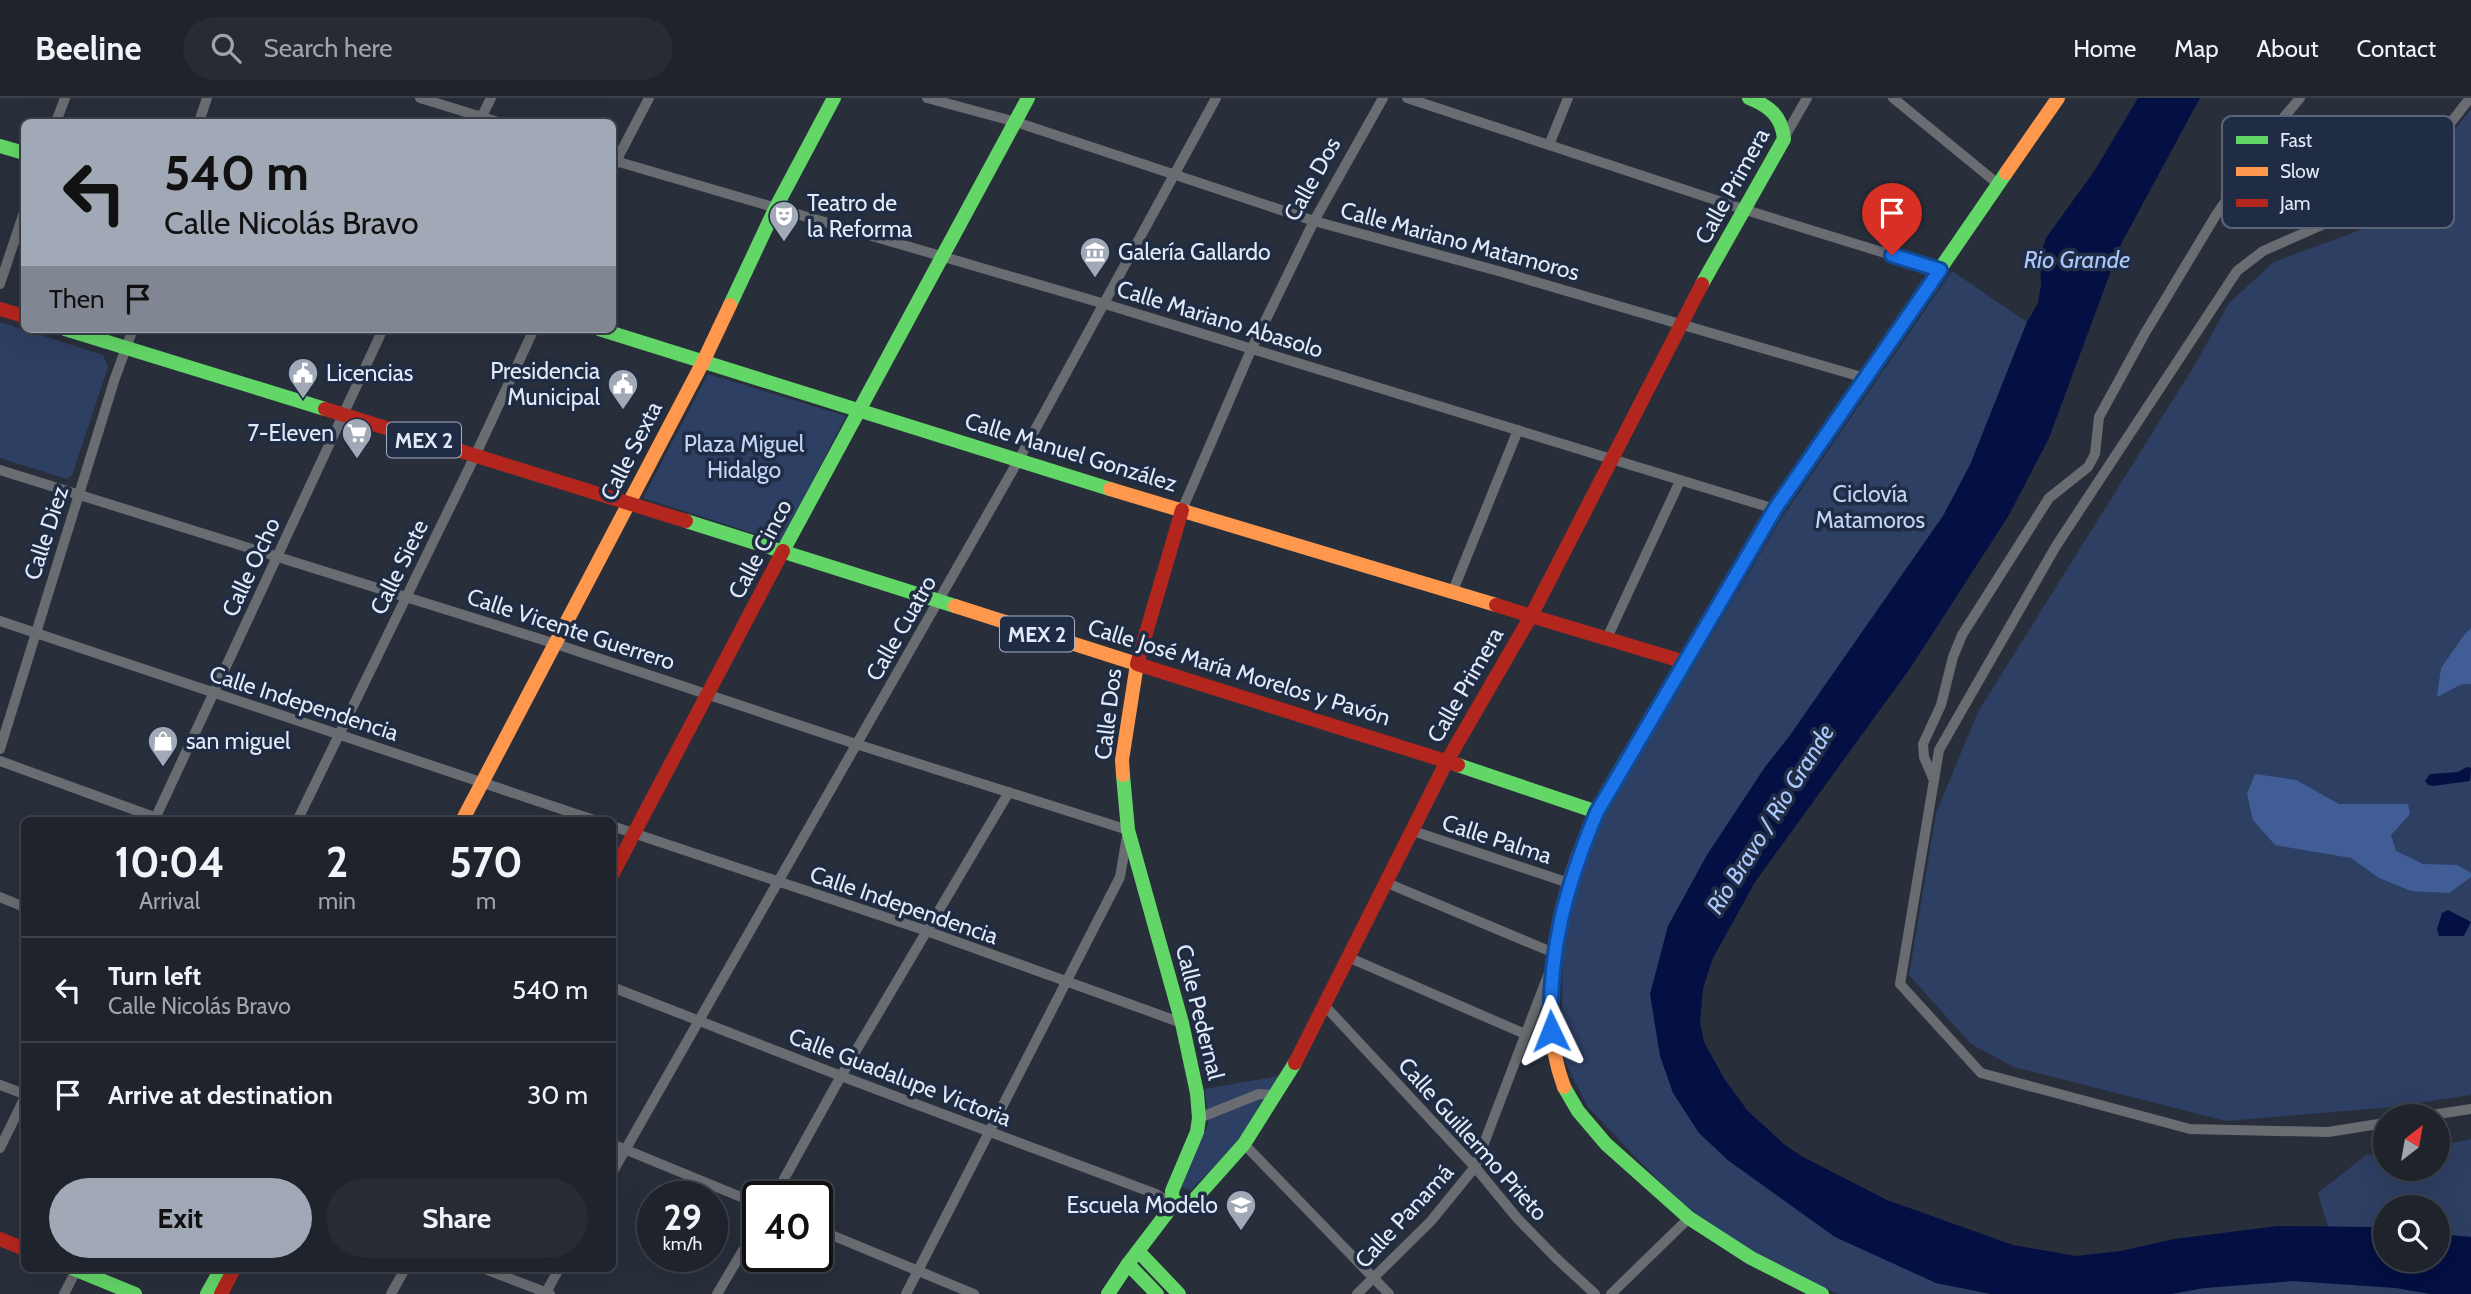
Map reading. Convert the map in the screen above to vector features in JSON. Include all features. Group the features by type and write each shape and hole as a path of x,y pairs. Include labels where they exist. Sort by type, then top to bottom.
{"main road":[{"name":"Calle Sexta","path":"464,817 703,362 776,207 834,98"},
{"name":"Calle Cinco","path":"616,868 1028,98"},
{"path":"1749,98 1777,114 1783,126 1784,139"},
{"path":"1822,1294 1751,1258 1689,1218 1606,1143 1578,1111 1566,1092 1554,1057 1553,959 1569,883 1597,812 1775,509 2058,98"},
{"name":"Calle Primera","path":"1108,1294 1173,1205 1194,1200 1244,1144 1302,1051 1447,761 1531,616 1681,324 1784,139"},
{"path":"0,146 21,152"},
{"path":"0,309 21,315"},
{"name":"Calle José María Morelos y Pavón","path":"78,333 630,503 1447,761 1597,812"},
{"name":"Calle Manuel González","path":"612,333 1018,461 1685,662"},
{"name":"Calle Dos","path":"1128,830 1122,760 1137,664 1182,510"},
{"name":"Calle Pedernal","path":"1128,830 1182,1023 1197,1093 1197,1132 1172,1191 1173,1205"},
{"path":"0,1239 21,1248"},
{"path":"1138,1251 1179,1294"},
{"path":"1128,1264 1157,1294"},
{"path":"82,1272 135,1294"},
{"path":"207,1294 219,1272"},
{"path":"221,1294 232,1272"}],"street":[{"path":"57,119 65,98"},
{"path":"200,119 207,98"},
{"path":"420,98 477,119"},
{"path":"480,119 491,98"},
{"path":"616,159 649,98"},
{"name":"Calle Mariano Matamoros","path":"927,98 1016,122 1314,221 1502,272 1865,378"},
{"name":"Calle Cuatro","path":"616,1166 1018,461 1216,98"},
{"name":"Calle Dos","path":"1182,510 1251,349 1314,221 1383,98"},
{"path":"1407,98 1940,270"},
{"path":"1549,145 1568,98"},
{"name":"Calle Primera","path":"1784,139 1807,98"},
{"path":"1893,98 1998,184"},
{"path":"2285,116 2300,98"},
{"path":"2454,118 2470,98"},
{"name":"Calle Mariano Abasolo","path":"616,164 1105,303 1775,509"},
{"path":"1933,779 1924,757 1923,744 1941,705 1953,657 1962,635 2049,498 2088,467 2095,454 2098,417 2145,333 2222,208"},
{"path":"0,284 21,221"},
{"path":"2315,228 2263,251 2237,271 2056,545 1939,750 1900,984 1981,1073 2190,1129 2328,1132 2373,1125"},
{"name":"Calle Diez","path":"0,749 131,333"},
{"name":"Calle Ocho","path":"159,817 213,693 381,333"},
{"name":"Calle Siete","path":"299,817 532,333"},
{"path":"1452,593 1518,430"},
{"name":"Calle Vicente Guerrero","path":"0,470 556,644 856,744 1128,830"},
{"path":"1607,638 1680,481"},
{"name":"Calle Independencia","path":"0,621 585,817"},
{"path":"0,761 150,817"},
{"path":"783,1181 841,1076 1010,792"},
{"name":"Calle Independencia","path":"616,827 927,931 1182,1023"},
{"name":"Calle Dos","path":"906,1294 1120,877 1128,830"},
{"name":"Calle Palma","path":"1413,831 1569,883"},
{"path":"1387,883 1553,959"},
{"path":"0,897 21,906"},
{"path":"1350,958 1525,1034"},
{"name":"Calle Panamá","path":"1357,1294 1432,1222 1475,1167 1553,959"},
{"name":"Calle Guadalupe Victoria","path":"616,988 1156,1194 1173,1205"},
{"name":"Calle Guillermo Prieto","path":"1325,1006 1475,1167 1517,1218 1595,1294"},
{"path":"0,1085 21,1095"},
{"path":"1199,1118 1259,1094 1276,1095"},
{"path":"0,1148 21,1102"},
{"path":"2450,1112 2471,1109"},
{"path":"1244,1144 1389,1294"},
{"path":"616,1145 742,1197"},
{"path":"1611,1294 1689,1218"},
{"path":"833,1236 974,1294"},
{"path":"717,1294 742,1252"},
{"path":"64,1294 74,1272"},
{"path":"391,1294 403,1272"},
{"path":"493,1272 547,1293 558,1272"}],"green space":[{"path":"2471,109 2471,1095 2412,1104 2373,1104 2373,1109 2226,1121 2014,1067 1971,1044 1909,975 1936,813 1978,712 2196,363 2229,303 2274,262 2366,228 2454,228 2454,131"},
{"name":"Ciclovía Matamoros","path":"1952,271 2027,322 1970,465 1943,516 1788,739 1765,767 1707,855 1668,926 1699,1133 1729,1161 1773,1191 1936,1283 1991,1294 1838,1294 1758,1256 1695,1215 1587,1106 1561,1053 1563,955 1575,887 1604,815 1783,516"},
{"path":"0,322 21,329 21,333 34,333 103,355 108,367 72,475 67,479 0,458"},
{"name":"Plaza Miguel Hidalgo","path":"708,374 846,416 781,542 643,498"},
{"path":"1279,1076 1238,1143 1191,1190 1181,1187 1208,1124 1205,1089"},
{"path":"2471,1139 2471,1237 2450,1235 2450,1195 2373,1195 2373,1228 2328,1227 2318,1193 2366,1155 2373,1154 2373,1181 2450,1181 2450,1143"},
{"path":"2294,1281 2396,1288 2431,1294 2171,1294 2204,1288"}],"shaded area":[{"path":"2471,628 2471,684 2462,684 2437,697 2441,668"},
{"path":"2255,774 2296,780 2339,804 2408,804 2410,814 2391,835 2396,851 2423,864 2457,865 2471,873 2471,877 2449,893 2411,891 2379,878 2351,858 2275,845 2253,820 2247,794"}],"water":[{"name":"Rio Grande","path":"2138,98 2200,98 2121,244 2049,438 2009,515 1911,667 1755,882 1713,958 1703,988 1700,1023 1704,1042 1725,1080 1747,1110 1785,1145 1803,1157 1887,1200 2013,1245 2076,1256 2121,1251 2174,1239 2278,1226 2372,1227 2373,1272 2450,1272 2450,1235 2471,1237 2471,1294 2431,1294 2396,1288 2294,1281 2204,1288 2171,1294 1991,1294 1936,1283 1835,1237 1729,1161 1699,1133 1673,1093 1660,1056 1650,994 1668,926 1707,855 1765,767 1943,516 1970,465 2027,322 2038,303 2041,285 2040,256 2046,238 2095,170"},
{"path":"2467,767 2471,768 2470,781 2433,786 2425,781 2430,774 2458,772"},
{"path":"2448,910 2471,922 2464,936 2439,936 2437,929 2442,913"}],"traffic: fast":[{"path":"730,305 776,207 834,98"},
{"path":"783,551 1028,98"},
{"path":"1702,284 1784,139 1783,131 1773,113 1749,98"},
{"path":"0,146 21,152"},
{"path":"1682,668 1775,509 2006,173"},
{"path":"78,333 325,409"},
{"path":"612,333 1110,489"},
{"path":"686,521 955,606"},
{"path":"1458,765 1597,812"},
{"path":"1123,775 1128,830 1182,1023 1197,1093 1197,1132 1172,1191 1173,1205"},
{"path":"1157,1294 1128,1264 1173,1205 1194,1200 1244,1144 1295,1063"},
{"path":"1564,1087 1578,1111 1606,1144 1689,1218 1751,1258 1822,1294"},
{"path":"1138,1251 1179,1294"},
{"path":"1108,1294 1128,1264"},
{"path":"81,1272 135,1294"},
{"path":"207,1294 219,1272"}],"traffic: slow":[{"path":"2006,173 2058,98"},
{"path":"464,817 703,362 730,305"},
{"path":"1110,489 1496,605"},
{"path":"955,606 1137,664 1122,760 1123,775"},
{"path":"1564,1087 1555,1055 1551,984 1555,947 1571,875 1597,811 1682,668"}],"traffic: jam":[{"path":"1685,662 1531,616 1702,284"},
{"path":"0,309 21,315"},
{"path":"325,409 686,521"},
{"path":"1182,510 1137,664 1458,765"},
{"path":"616,867 783,551"},
{"path":"1295,1063 1447,761 1531,616 1496,605"},
{"path":"0,1239 21,1248"},
{"path":"221,1294 232,1272"}],"place":[{"name":"Teatro de la Reforma","path":"784,243"},
{"name":"Galería Gallardo","path":"1095,279"},
{"name":"Licencias","path":"303,400"},
{"name":"Presidencia Municipal","path":"623,411"},
{"name":"7-Eleven","path":"357,460"},
{"name":"san miguel","path":"163,768"},
{"name":"Escuela Modelo","path":"1241,1232"}],"route":[{"path":"1551,1031 1552,965 1562,910 1569,883 1597,812 1775,509 1940,270 1892,255"}],"water label":[{"name":"Río Bravo / Rio Grande","path":"1770,819"}]}
